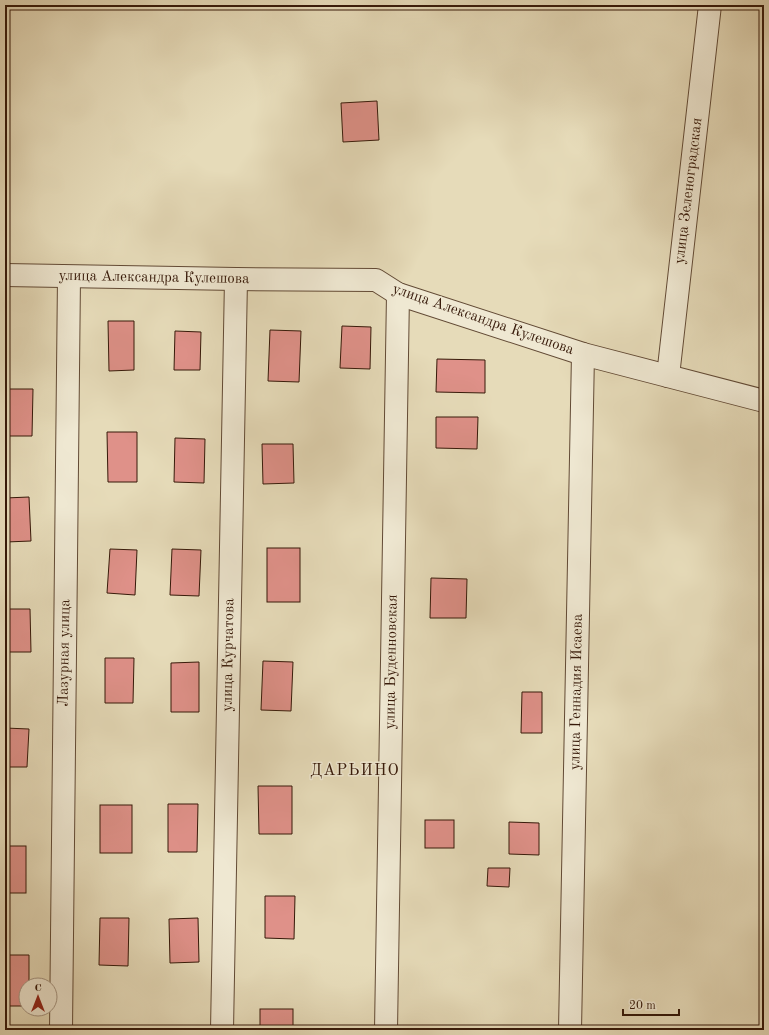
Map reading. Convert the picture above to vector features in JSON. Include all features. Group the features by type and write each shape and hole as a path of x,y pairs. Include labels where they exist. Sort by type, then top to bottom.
{"street":[{"name":"улица Зеленоградская","path":"668,376 710,5"},
{"name":"улица Александра Кулешова","path":"5,276 236,280 376,280 398,294 584,354 764,400"},
{"name":"Лазурная улица","path":"61,1030 69,277"},
{"name":"улица Курчатова","path":"222,1030 236,280"},
{"name":"улица Буденновская","path":"386,1030 398,294"},
{"name":"улица Геннадия Исаева","path":"570,1030 584,354"}],"building":[{"path":"377,101 379,140 343,142 341,103"},
{"path":"5,303 7,303 6,331 5,331"},
{"path":"108,321 134,321 134,370 109,371"},
{"path":"342,326 371,327 370,369 340,368"},
{"path":"270,330 301,331 299,382 268,381"},
{"path":"175,331 201,332 200,370 174,370"},
{"path":"437,359 485,360 485,393 436,392"},
{"path":"6,389 33,389 32,436 5,436"},
{"path":"436,417 478,417 477,449 436,448"},
{"path":"107,432 137,432 137,482 108,482"},
{"path":"175,438 205,439 204,483 174,482"},
{"path":"262,444 293,444 294,483 263,484"},
{"path":"29,497 31,541 6,542 5,498"},
{"path":"267,548 300,548 300,602 267,602"},
{"path":"110,549 137,550 135,595 107,593"},
{"path":"172,549 201,550 199,596 170,595"},
{"path":"431,578 467,579 466,618 430,618"},
{"path":"5,609 30,609 31,652 5,652"},
{"path":"105,658 134,658 133,703 105,703"},
{"path":"263,661 293,662 291,711 261,710"},
{"path":"199,662 199,712 171,712 171,663"},
{"path":"522,692 542,692 542,733 521,733"},
{"path":"5,728 29,729 27,767 5,767"},
{"path":"258,786 292,786 292,834 259,834"},
{"path":"168,804 198,804 197,852 168,852"},
{"path":"100,805 132,805 132,853 100,853"},
{"path":"425,820 454,820 454,848 425,848"},
{"path":"509,822 539,823 539,855 509,854"},
{"path":"5,846 26,846 26,893 5,893"},
{"path":"488,868 510,868 509,887 487,886"},
{"path":"265,896 295,896 294,939 265,938"},
{"path":"100,918 129,918 128,966 99,965"},
{"path":"198,918 199,962 170,963 169,919"},
{"path":"5,955 29,955 29,977 18,977 18,1006 5,1006"},
{"path":"260,1009 293,1009 293,1030 260,1030"},
{"path":"100,1026 129,1026 129,1030 100,1030"},
{"path":"196,1026 196,1030 167,1030 167,1027"}],"district":[{"name":"ДАРЬИНО","path":"355,771"}]}
